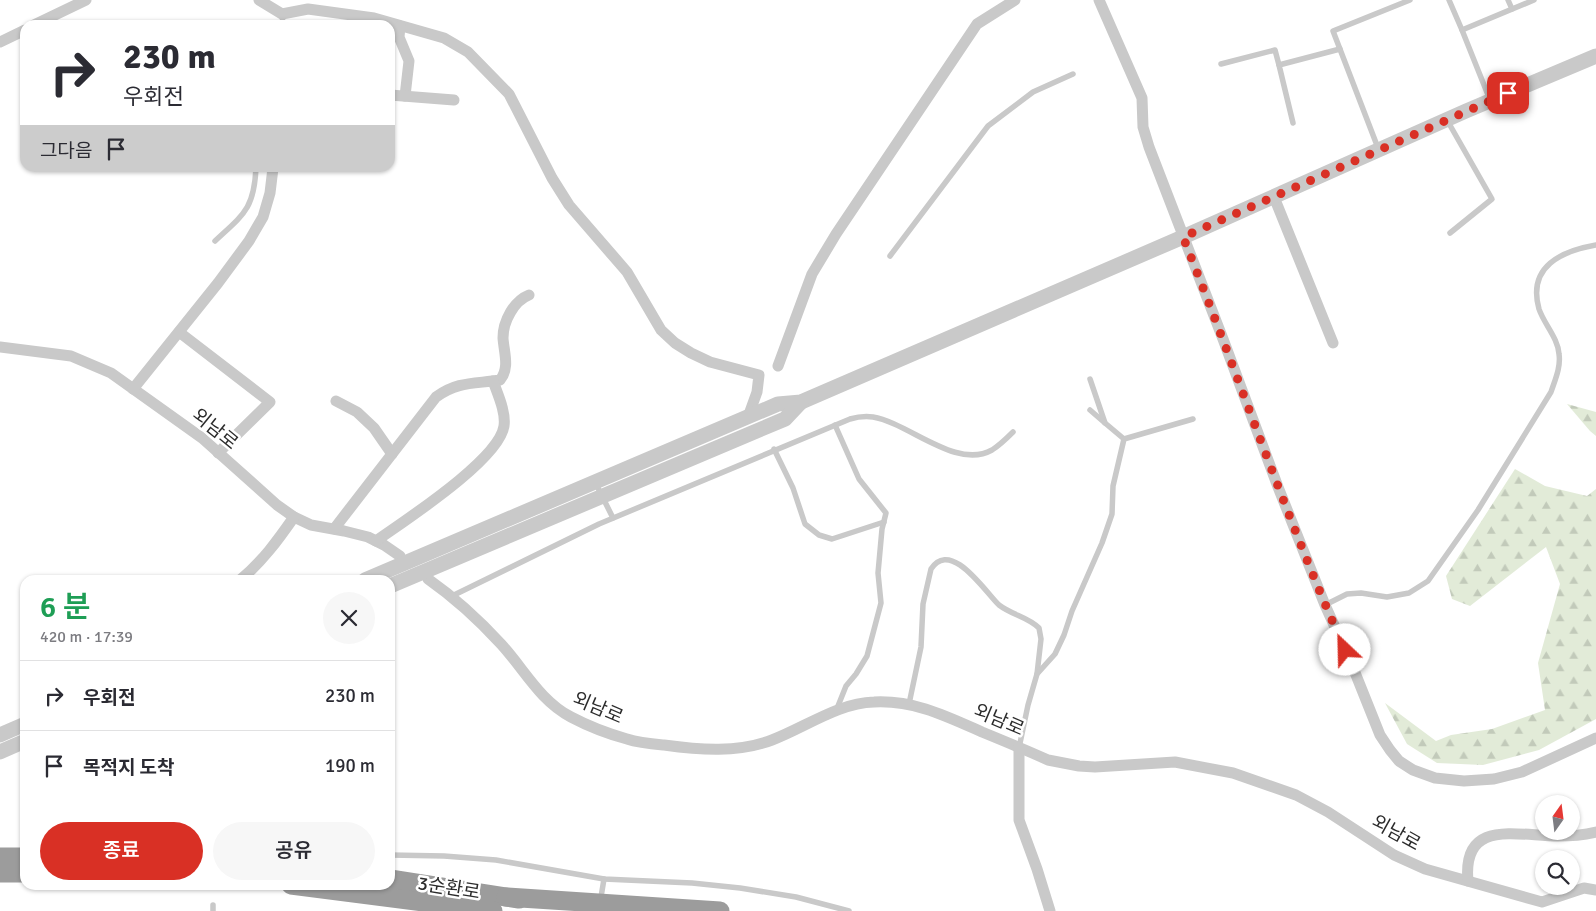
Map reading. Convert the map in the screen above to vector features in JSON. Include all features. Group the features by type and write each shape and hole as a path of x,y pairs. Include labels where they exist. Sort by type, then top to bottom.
{"highway":[{"path":"0,857 20,857"},
{"path":"0,873 20,873"},
{"name":"3순환로","path":"395,880 506,897 599,904"},
{"name":"3순환로","path":"330,890 493,911"},
{"path":"506,897 720,911"}],"street":[{"path":"44,20 86,0"},
{"path":"259,0 283,20"},
{"path":"778,366 812,274 836,234 977,24 1015,0"},
{"path":"1099,0 1142,98 1144,127 1149,147 1278,487 1380,735 1395,756 1413,770 1435,778 1464,781 1494,779 1522,772 1596,738"},
{"path":"286,20 308,9 380,20"},
{"path":"395,24 444,38 468,52 509,94 552,178 569,205 627,272 661,330 691,353 710,362 759,375 757,392 748,417"},
{"path":"400,26 398,37 408,61 406,96"},
{"path":"0,42 20,32"},
{"path":"377,575 778,404 801,402 1596,56"},
{"path":"395,95 454,100"},
{"path":"133,389 218,283 254,233 263,217 270,193 273,172"},
{"path":"1274,197 1332,343"},
{"path":"334,529 436,397 448,388 466,383 500,380 506,368 503,336 506,322 520,299 529,295"},
{"path":"179,332 270,402 218,453"},
{"name":"외남로","path":"0,348 71,356 111,373 202,438 277,505 294,517 311,526 334,529 376,541 400,556"},
{"path":"376,541 438,499 474,467 501,436 504,427 504,416 493,382"},
{"path":"336,401 357,412 368,422 392,454"},
{"path":"395,584 785,419 801,402"},
{"path":"246,575 259,563 294,517"},
{"name":"외남로","path":"428,579 452,596 502,645 546,699 556,708 572,717 627,739 680,747 737,749 772,740 858,703 909,704 944,715 1048,760 1095,767 1175,762 1233,773 1296,795 1328,812 1394,855 1425,868 1542,902 1584,888 1596,890"},
{"path":"0,735 20,726"},
{"path":"0,752 20,743"},
{"path":"1019,748 1019,820 1050,911"},
{"path":"1468,881 1468,856 1474,845 1485,837 1503,833 1578,836 1596,832"}],"lane":[{"path":"1378,150 1334,31 1410,0"},
{"path":"1449,0 1491,101"},
{"path":"1508,0 1512,9"},
{"path":"1462,30 1534,0"},
{"path":"1279,65 1340,49"},
{"path":"1222,64 1275,50 1293,123"},
{"path":"890,256 988,126 1033,92 1073,74"},
{"path":"1447,120 1492,199 1450,233"},
{"path":"215,241 248,207 255,188 256,172"},
{"path":"1325,604 1347,594 1361,593 1387,597 1410,594 1428,581 1478,510 1551,392 1558,370 1560,354 1540,309 1536,289 1544,269 1560,255 1577,248 1596,245"},
{"path":"1090,379 1105,423"},
{"path":"1090,410 1124,439"},
{"path":"452,596 613,518 774,449 861,416 886,421 963,454 984,453 993,450 1013,432"},
{"path":"1124,439 1193,419"},
{"path":"834,425 859,479 886,513 878,573 881,603 867,656 846,686 836,711"},
{"path":"1037,674 1055,654 1078,595 1102,543 1112,514 1113,486 1124,439"},
{"path":"774,449 793,488 805,524 818,535 832,539 884,522"},
{"path":"595,482 613,518"},
{"path":"909,704 921,647 923,604 931,569 940,560 949,561 971,573 999,604 1013,614 1030,620 1039,628 1041,639 1037,674 1019,748"},
{"path":"395,854 496,860 604,879 692,883 740,888 796,897 849,911"},
{"path":"599,904 604,879"}],"green space":[{"path":"1567,404 1596,412 1596,436 1590,431"},
{"path":"1515,469 1545,486 1587,496 1596,489 1596,719 1539,750 1483,765 1437,763 1407,744 1385,703 1436,741 1451,735 1492,729 1545,710 1538,663 1560,584 1546,547 1470,606 1452,599 1446,576"}],"route":[{"path":"1345,650 1278,487 1223,338 1183,237 1508,93"}]}
